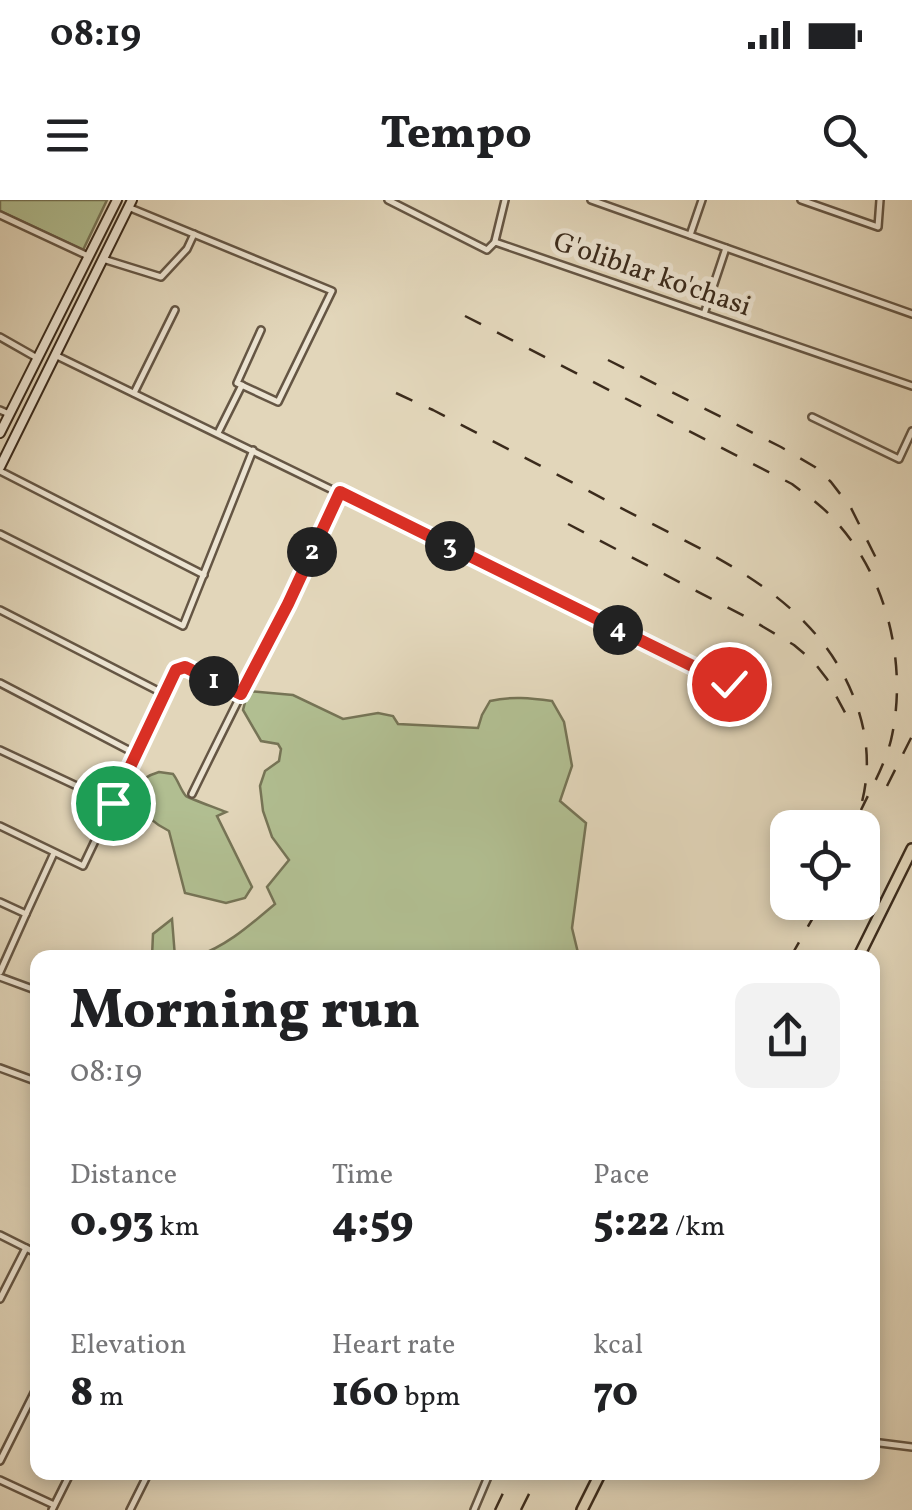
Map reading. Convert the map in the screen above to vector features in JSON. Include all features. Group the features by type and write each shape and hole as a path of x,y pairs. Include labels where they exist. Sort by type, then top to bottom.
{"main road":[{"path":"0,434 116,200"},
{"path":"0,469 130,204"},
{"path":"78,276 93,279"},
{"path":"862,950 912,849"},
{"path":"582,1510 597,1480"}],"street":[{"name":"G'oliblar ko'chasi","path":"388,200 401,203 487,250 495,242 912,386"},
{"path":"495,242 505,200"},
{"path":"591,200 912,314"},
{"path":"690,235 702,200"},
{"path":"801,200 878,226 880,200"},
{"path":"130,204 332,290 278,402 237,383 261,330"},
{"path":"0,215 88,256"},
{"path":"103,259 161,276 187,249 194,234"},
{"path":"704,314 726,248"},
{"path":"134,393 175,310"},
{"path":"0,337 37,358"},
{"path":"55,355 729,684"},
{"path":"218,434 242,385"},
{"path":"0,410 10,414"},
{"path":"812,417 899,459 912,430"},
{"path":"0,534 183,626 253,450"},
{"path":"0,469 204,575"},
{"path":"192,794 340,492"},
{"path":"0,610 164,694"},
{"path":"0,826 83,866 176,670 185,667 241,694"},
{"path":"0,682 136,754"},
{"path":"0,750 113,803"},
{"path":"30,988 0,974 55,853"},
{"path":"0,902 26,914"},
{"path":"0,1068 30,1079"},
{"path":"0,1235 30,1250"},
{"path":"0,1300 26,1248"},
{"path":"0,1460 30,1401"},
{"path":"880,1443 912,1447"},
{"path":"0,1480 53,1508 68,1480"},
{"path":"130,1510 145,1480"},
{"path":"474,1510 487,1480"}],"green space":[{"path":"0,200 107,200 83,250 0,211"},
{"path":"248,691 293,695 343,719 378,713 393,716 398,724 478,728 490,701 552,701 564,722 572,766 560,801 586,823 572,928 577,950 211,950 275,904 267,887 289,860 272,837 260,786 265,771 279,761 281,749 278,744 261,741 243,710"},
{"path":"159,772 173,774 186,796 226,812 217,816 252,887 245,898 226,903 185,893 169,831 149,818 135,793 145,778"},
{"path":"172,919 174,950 152,950 153,934"}],"railway":[{"path":"465,316 792,484 838,524 870,571 890,626 895,654 896,712 891,740 861,810"},
{"path":"608,360 815,467 851,508 876,558"},
{"path":"396,393 688,542 759,584 790,608 818,637 841,670 858,709 867,769 859,810"},
{"path":"568,524 794,645 827,679 849,720"},
{"path":"887,786 912,736"},
{"path":"795,950 812,920"},
{"path":"495,1510 509,1480"},
{"path":"521,1510 536,1480"}],"route":[{"path":"113,803 176,670 185,667 241,694 340,492 729,684"}]}
